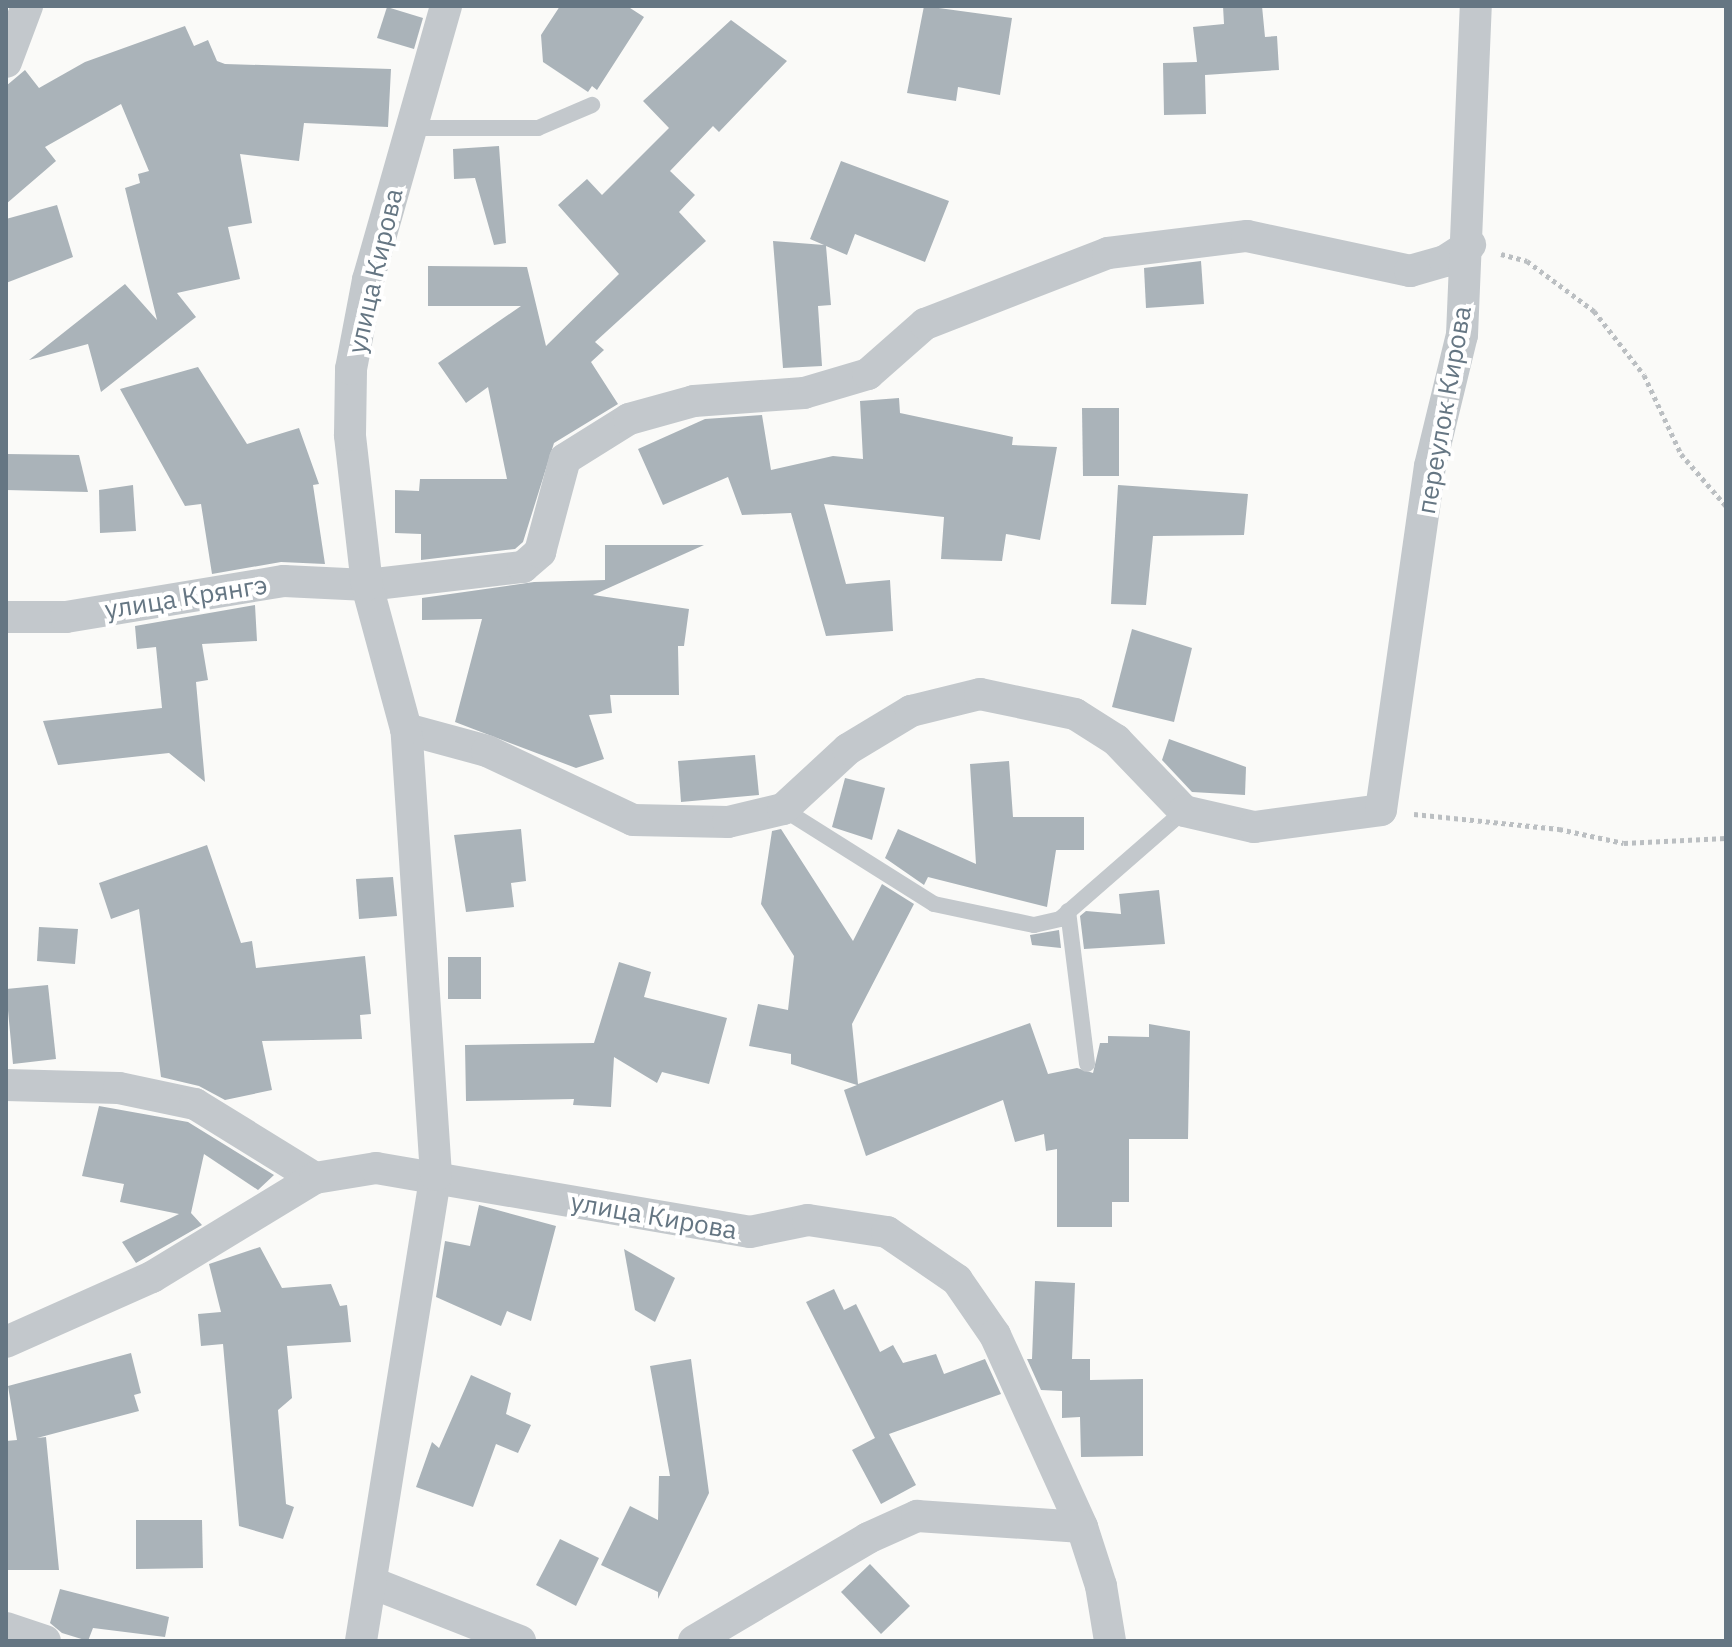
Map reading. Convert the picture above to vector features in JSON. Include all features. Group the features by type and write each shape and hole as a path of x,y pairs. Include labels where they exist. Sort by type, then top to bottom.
{"street":[{"path":"6,62 14,52 24,6"},
{"name":"улица Кирова","path":"446,6 368,280 351,369 350,435 367,585 406,729 436,1175 750,1232 808,1220 887,1232 957,1280 995,1335 1082,1527 1101,1586 1110,1641"},
{"name":"переулок Кирова","path":"1381,810 1430,466 1462,335 1470,245 1476,6"},
{"name":"улица Крянгэ","path":"6,617 66,617 284,581 367,585 523,567 540,552 565,459 629,419 694,401 804,393 868,374 925,324 1108,253 1247,236 1410,271 1445,261 1470,245"},
{"path":"406,729 487,751 633,820 728,822 783,809 848,749 911,711 980,694 1075,714 1116,740 1184,811 1254,827 1381,810"},
{"path":"6,1085 119,1088 195,1104 315,1178"},
{"path":"6,1342 152,1277 315,1178 376,1168 436,1175 375,1584 361,1641"},
{"path":"694,1641 868,1538 917,1516 1082,1527"},
{"path":"375,1584 520,1641"},
{"path":"6,1628 45,1641"}],"lane":[{"path":"411,128 538,128 592,105"},
{"path":"783,809 934,904 1034,925 1068,911 1184,811"},
{"path":"1068,911 1087,1064"}],"path":[{"path":"1470,245 1527,261 1594,311 1644,375 1681,454 1726,506"},
{"path":"1381,810 1559,829 1624,843 1726,838"}],"building":[{"path":"560,6 627,6 644,17 597,90 592,86 588,92 543,62 541,35"},
{"path":"924,6 1012,18 1000,95 958,87 956,101 907,93"},
{"path":"1223,6 1262,6 1265,37 1277,36 1279,70 1205,75 1206,114 1164,115 1163,63 1197,62 1193,27 1224,24"},
{"path":"387,7 423,18 414,49 377,38"},
{"path":"731,20 787,61 719,132 713,126 670,171 695,195 679,212 706,241 595,342 604,350 591,362 618,404 554,443 523,542 515,549 421,560 421,534 395,533 395,490 419,491 420,479 507,479 488,387 466,403 438,363 521,306 428,306 428,266 527,267 546,346 619,274 558,205 587,179 602,195 669,128 643,101"},
{"path":"185,26 194,46 208,40 217,61 225,64 391,69 388,127 304,123 299,161 240,154 252,223 228,227 240,279 177,293 196,317 101,392 88,344 29,360 125,284 157,320 125,188 140,183 138,174 149,171 121,104 45,147 56,161 6,204 6,86 25,70 39,88 85,62"},
{"path":"499,146 506,243 494,245 475,178 454,179 453,149"},
{"path":"841,161 949,201 925,262 855,234 847,255 826,246 831,305 818,306 822,366 783,368 773,241 824,245 810,239"},
{"path":"57,205 73,257 6,283 6,219"},
{"path":"1201,261 1204,304 1146,308 1144,268"},
{"path":"198,367 247,444 299,428 319,484 313,485 325,564 281,562 212,574 201,504 185,506 120,389"},
{"path":"899,398 900,413 1013,437 1012,445 1057,447 1040,540 1006,534 1002,561 941,559 944,517 824,504 846,584 890,580 893,631 826,636 791,513 742,515 728,477 663,505 638,449 705,419 762,415 771,470 833,456 863,459 860,401"},
{"path":"1082,408 1119,408 1119,476 1083,476"},
{"path":"6,454 79,455 88,492 6,490"},
{"path":"133,485 136,531 100,533 99,490"},
{"path":"1118,485 1248,494 1244,535 1153,536 1146,605 1111,604"},
{"path":"605,545 704,545 593,595 689,609 684,646 678,646 679,695 610,695 612,713 589,715 604,759 576,768 455,722 482,619 422,620 422,598 534,582 605,580"},
{"path":"255,605 257,641 202,644 208,680 196,682 205,782 169,753 58,765 43,721 162,708 156,647 137,649 135,626"},
{"path":"1132,629 1192,648 1174,722 1112,707"},
{"path":"1169,739 1246,767 1245,795 1192,792 1162,760"},
{"path":"755,755 759,795 681,802 678,761"},
{"path":"1009,761 1013,817 1084,817 1084,850 1056,850 1047,907 928,877 924,885 885,858 898,829 976,864 970,764"},
{"path":"845,778 885,788 872,840 832,827"},
{"path":"521,829 526,881 511,883 514,907 466,912 454,835"},
{"path":"781,829 853,941 882,884 914,904 852,1024 858,1084 1030,1023 1048,1074 1077,1068 1093,1073 1100,1043 1108,1043 1108,1036 1149,1037 1149,1024 1190,1031 1188,1139 1129,1139 1129,1202 1112,1202 1112,1227 1057,1227 1057,1149 1046,1151 1044,1134 1015,1142 1003,1100 866,1156 844,1090 857,1085 791,1064 791,1054 749,1046 758,1004 788,1010 794,956 761,904 772,831"},
{"path":"207,845 241,943 252,941 256,968 365,956 371,1014 360,1015 362,1039 262,1041 272,1090 225,1100 199,1086 161,1077 139,909 111,919 99,883"},
{"path":"393,877 397,916 359,919 356,879"},
{"path":"1159,890 1165,944 1084,949 1080,916 1086,911 1121,914 1119,894"},
{"path":"39,927 78,929 75,964 37,961"},
{"path":"1059,930 1061,948 1032,945 1030,935"},
{"path":"448,957 481,957 481,999 448,999"},
{"path":"619,962 651,972 644,997 727,1018 709,1084 662,1072 657,1083 614,1057 611,1107 573,1105 574,1099 466,1101 465,1045 594,1043"},
{"path":"48,985 56,1059 13,1064 6,989"},
{"path":"99,1106 188,1122 274,1175 258,1190 204,1154 191,1213 202,1225 136,1263 122,1242 179,1214 120,1202 124,1184 82,1176"},
{"path":"479,1205 556,1226 531,1321 507,1311 501,1326 436,1297 445,1241 470,1246"},
{"path":"260,1247 282,1288 331,1284 340,1306 347,1305 351,1342 287,1346 292,1398 278,1410 286,1504 294,1507 283,1539 239,1526 223,1344 201,1346 198,1314 221,1312 209,1264"},
{"path":"624,1249 675,1278 655,1322 635,1310"},
{"path":"1035,1281 1075,1283 1072,1359 1090,1359 1090,1380 1143,1379 1143,1456 1081,1457 1080,1417 1062,1418 1062,1391 1041,1390 1027,1359 1032,1359"},
{"path":"834,1289 844,1310 856,1304 880,1352 893,1345 903,1363 936,1354 944,1374 985,1359 1001,1394 889,1434 916,1485 881,1504 852,1450 875,1438 806,1302"},
{"path":"131,1353 141,1393 134,1395 139,1411 37,1438 46,1437 59,1570 6,1570 6,1441 17,1440 8,1386"},
{"path":"691,1359 709,1493 658,1599 658,1592 601,1565 630,1506 658,1520 659,1476 670,1476 650,1366"},
{"path":"471,1375 511,1393 506,1414 531,1425 518,1453 496,1444 473,1507 416,1487 432,1442 439,1448"},
{"path":"136,1520 202,1520 203,1568 136,1569"},
{"path":"560,1539 599,1558 576,1606 536,1585"},
{"path":"870,1564 910,1606 881,1634 841,1592"},
{"path":"60,1589 169,1617 165,1637 93,1628 88,1641 62,1633 50,1623"}]}
